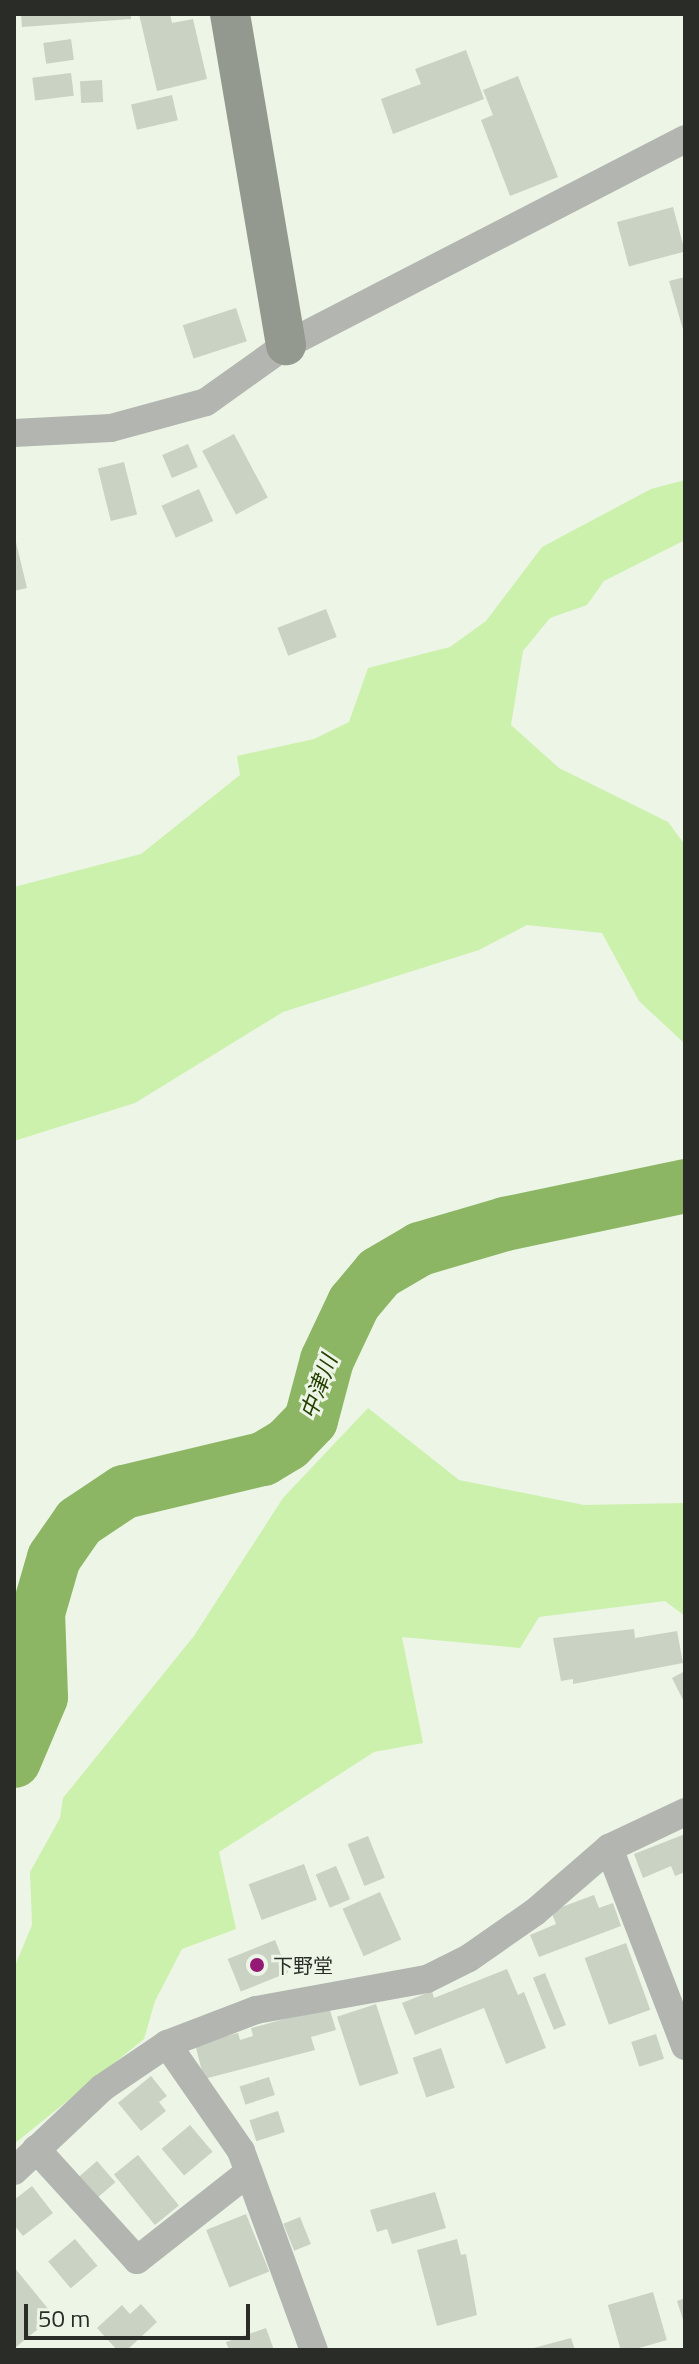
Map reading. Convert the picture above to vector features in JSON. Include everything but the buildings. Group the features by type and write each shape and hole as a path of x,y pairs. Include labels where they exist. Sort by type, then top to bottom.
{"street":[{"path":"230,14 286,345"},
{"path":"14,433 111,428 160,418 206,402 286,345 685,139"},
{"path":"14,2171 102,2088 167,2044 256,2010 427,1979 469,1958 535,1912 609,1848 685,1812"},
{"path":"609,1848 685,2046"},
{"path":"167,2044 241,2151 314,2350"},
{"path":"36,2149 137,2260 249,2172"}],"green space":[{"path":"685,480 685,540 604,581 587,605 550,618 523,651 511,725 559,768 668,822 685,845 685,1044 639,1001 602,933 527,925 479,950 283,1012 135,1103 14,1141 14,887 141,854 240,775 237,756 314,739 349,722 368,668 450,647 486,621 542,547 651,489"},
{"path":"368,1408 459,1480 584,1505 685,1503 685,1616 665,1601 539,1617 520,1648 402,1637 423,1743 374,1752 219,1852 236,1929 182,1949 155,2001 144,2039 14,2144 14,1968 32,1925 30,1872 60,1818 63,1798 194,1636 283,1498"}],"waterway":[{"name":"中津川","path":"14,1761 41,1697 38,1613 54,1558 79,1522 124,1492 263,1459 288,1444 311,1420 327,1360 354,1303 379,1273 420,1249 505,1224 685,1186"}],"place":[{"name":"下野堂","path":"257,1965"}]}
